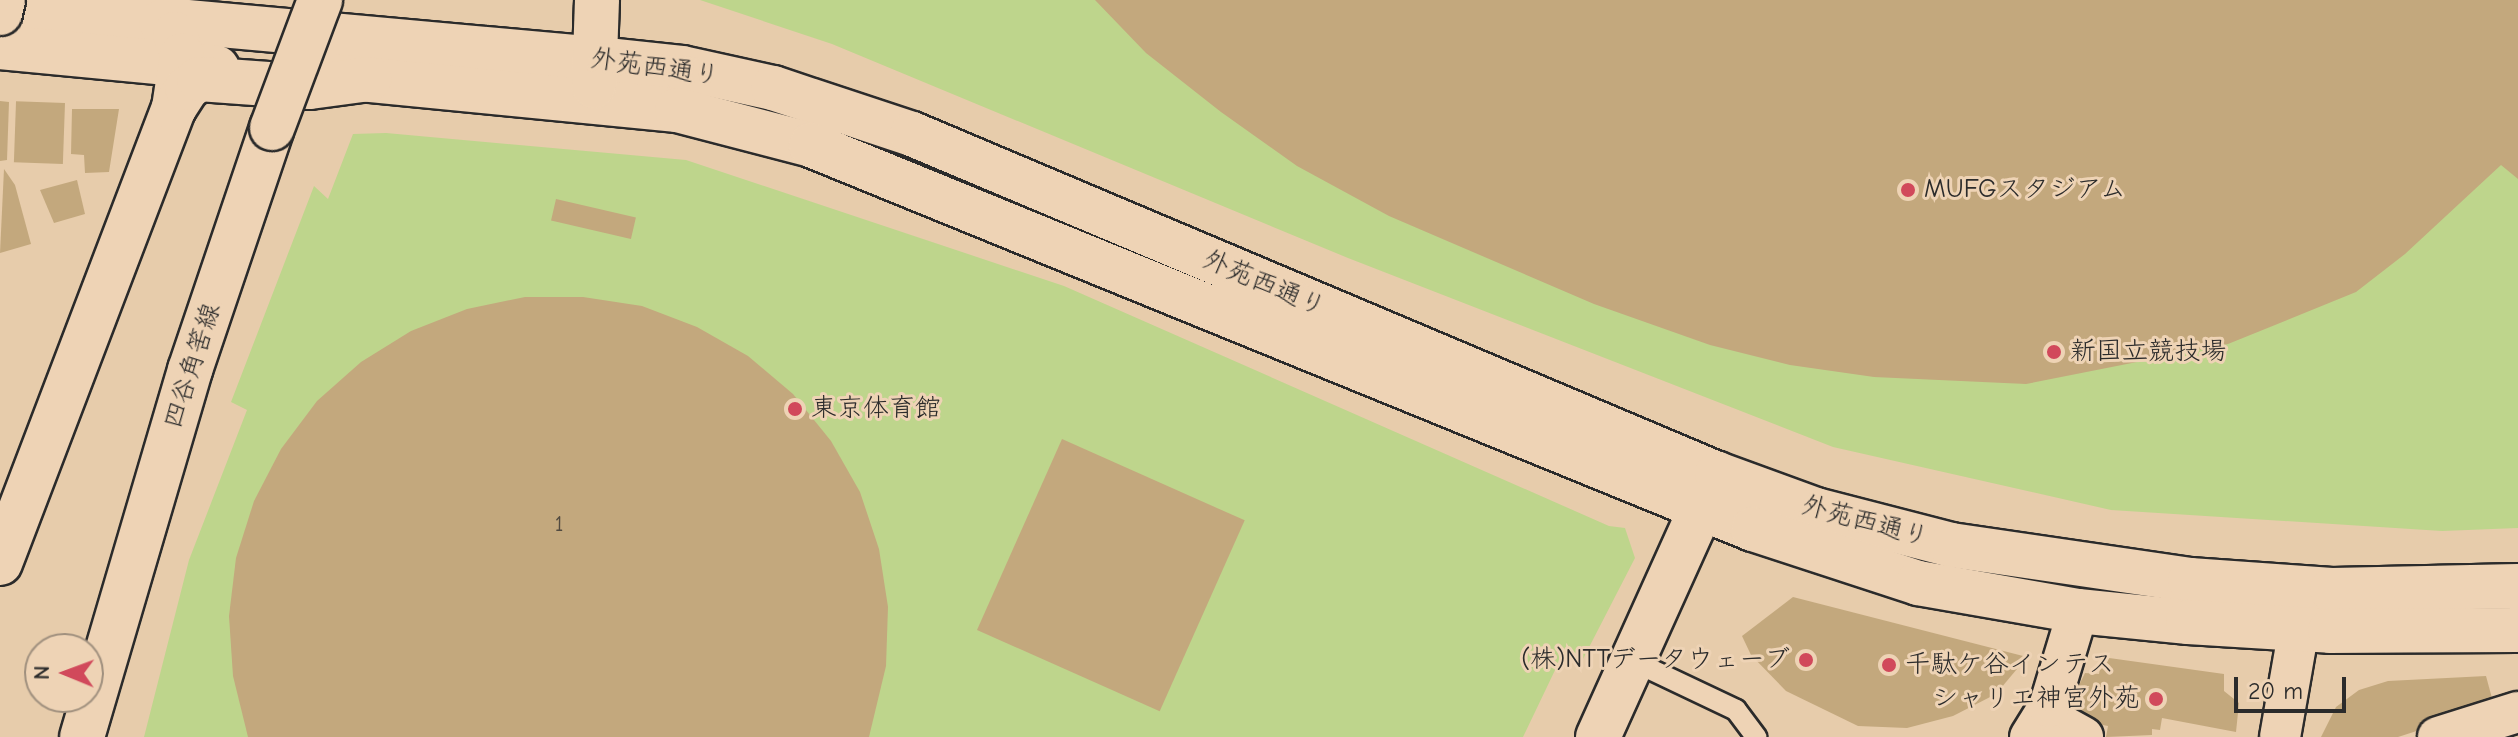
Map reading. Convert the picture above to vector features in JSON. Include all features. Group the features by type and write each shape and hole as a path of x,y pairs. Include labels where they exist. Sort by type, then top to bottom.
{"main road":[{"name":"四谷角筈線","path":"82,737 190,370 272,128 320,0"},
{"path":"595,79 597,0"},
{"path":"0,13 1,3"},
{"name":"外苑西通り","path":"1,3 78,7 161,22 595,79 677,110 811,145 1710,490 1816,510 1951,545 2190,580 2302,609 2518,630"},
{"path":"15,49 78,7"},
{"path":"0,563 174,108 181,66 175,34 161,22"},
{"name":"外苑西通り","path":"15,49 181,66 369,79 595,79"},
{"path":"174,108 199,79 310,87 369,79"},
{"path":"1598,737 1710,490"},
{"name":"外苑西通り","path":"1710,490 1806,549 1893,576 2078,611 2302,609 2518,586"}],"street":[{"path":"2280,737 2302,609"},
{"path":"2078,611 2040,722 2056,722 2083,737"},
{"path":"2438,737 2518,712"}],"lane":[{"path":"1633,661 1736,710 1756,737"}],"green space":[{"name":"新国立競技場","path":"700,0 2518,0 2518,528 2442,531 2111,510 1833,447 1348,258 832,44"},
{"name":"東京体育館","path":"386,133 686,160 1064,286 1609,526 1625,528 1635,558 1583,659 1557,666 1523,737 144,737 189,560 247,410 231,402 314,186 328,199 353,134"}],"building":[{"name":"新国立競技場","path":"1095,0 2518,0 2518,179 2501,165 2405,254 2356,292 2228,344 2026,384 1874,377 1790,365 1710,345 1594,304 1389,216 1297,166 1221,112 1146,53"},
{"path":"0,101 9,102 7,160 0,161"},
{"path":"16,101 65,103 63,164 14,162"},
{"path":"72,109 119,109 109,172 85,173 84,155 71,154"},
{"path":"4,169 15,185 31,244 0,253"},
{"path":"77,180 85,214 54,223 40,190"},
{"path":"556,199 636,217 631,239 551,220"},
{"name":"東京体育館","path":"525,297 583,297 642,306 697,327 748,356 793,394 831,441 860,492 879,549 888,607 886,666 869,737 248,737 233,676 229,616 236,558 254,501 281,449 317,401 361,362 411,331 467,309"},
{"path":"1062,439 1245,520 1160,711 977,630"},
{"name":"千駄ケ谷インテス","path":"1793,597 2027,657 1996,694 1953,716 1907,728 1858,726 1786,691 1751,655 1742,636"},
{"name":"シャリエ神宮外苑","path":"2102,657 2224,674 2224,691 2239,703 2236,732 2162,718 2160,730 2152,729 2152,735 2106,737 2108,726 2076,720 2078,687 2085,673 2099,674"},
{"path":"2486,676 2493,702 2426,728 2398,737 2321,737 2336,707 2359,690 2388,681"}],"place":[{"name":"MUFGスタジアム","path":"1908,190"},
{"name":"新国立競技場","path":"2054,352"},
{"name":"東京体育館","path":"795,409"},
{"name":"(株)NTTデータウェーブ","path":"1806,660"},
{"name":"千駄ケ谷インテス","path":"1889,665"},
{"name":"シャリエ神宮外苑","path":"2156,699"}]}
